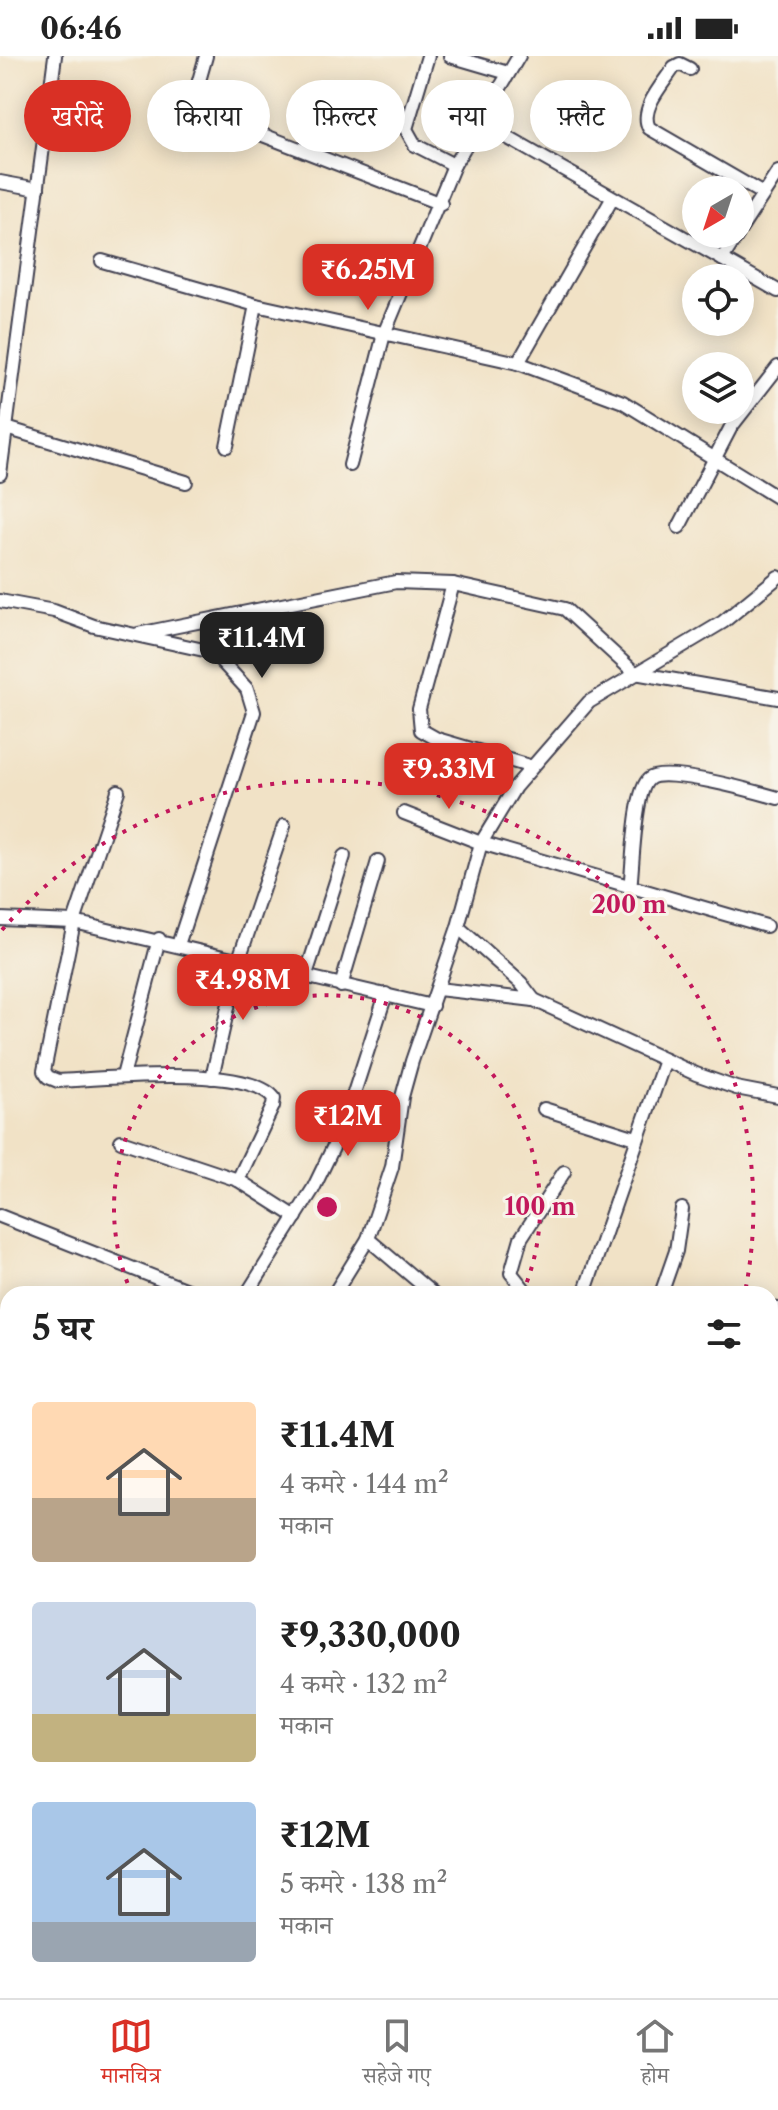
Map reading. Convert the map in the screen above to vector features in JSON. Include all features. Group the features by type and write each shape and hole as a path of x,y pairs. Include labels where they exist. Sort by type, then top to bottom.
{"street":[{"path":"0,474 55,56"},
{"path":"206,56 193,102 201,111 441,204"},
{"path":"428,56 406,129 415,145 454,165"},
{"path":"450,56 508,73"},
{"path":"504,80 519,56"},
{"path":"690,69 680,64 674,67 647,110 649,128 763,194"},
{"path":"514,142 778,291"},
{"path":"350,465 384,334 461,152"},
{"path":"754,208 778,172"},
{"path":"0,182 38,189"},
{"path":"518,363 612,199"},
{"path":"722,259 729,248"},
{"path":"102,261 256,305 518,363 623,402 778,498"},
{"path":"227,446 256,305"},
{"path":"679,527 714,456 748,402 778,367"},
{"path":"6,428 186,482"},
{"path":"339,1286 368,1239 392,1167 402,1097 458,927 481,843 529,766 589,702 723,622 762,594 778,577"},
{"path":"138,634 396,582 453,584 565,609 635,673 778,698"},
{"path":"453,584 419,709 421,730 437,739 529,766"},
{"path":"762,594 778,599"},
{"path":"0,601 54,611 94,626 213,652 234,672 253,702 249,730 178,945"},
{"path":"630,889 641,793 651,777 661,774 700,780 778,798"},
{"path":"118,791 74,922 44,1071 48,1077 58,1081 123,1076 212,1078 269,1092 274,1098 238,1180"},
{"path":"404,813 481,843 630,889 766,926"},
{"path":"212,1078 239,959 284,826"},
{"path":"305,978 344,856"},
{"path":"341,986 378,861"},
{"path":"0,919 74,922 159,939 305,978 432,1006"},
{"path":"458,927 521,983 534,1000"},
{"path":"123,1076 159,939"},
{"path":"438,989 534,1000 665,1060 736,1088 778,1096"},
{"path":"252,1286 296,1217 343,1127 386,994"},
{"path":"587,1286 665,1060"},
{"path":"544,1109 636,1138"},
{"path":"121,1141 238,1180 296,1217"},
{"path":"522,1286 511,1273 515,1251 564,1172"},
{"path":"664,1286 676,1251 682,1209"},
{"path":"0,1216 177,1286"},
{"path":"368,1239 424,1286"}]}
